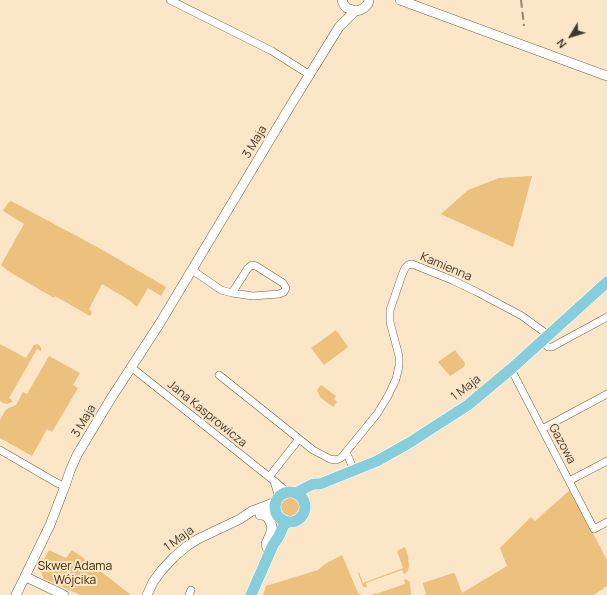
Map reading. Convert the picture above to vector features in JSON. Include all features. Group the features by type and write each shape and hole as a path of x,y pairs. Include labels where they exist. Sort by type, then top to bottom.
{"main road":[{"name":"1 Maja","path":"286,505 305,496 309,492 316,489 320,484 394,452 468,405 511,369 607,282"},
{"path":"251,595 271,549 274,533 286,505"}],"street":[{"path":"170,0 272,51 310,75"},
{"name":"3 Maja","path":"16,595 50,525 77,455 160,323 339,27 355,11 364,8 368,4 369,0"},
{"path":"400,0 607,76"},
{"path":"343,3 351,10 355,11"},
{"name":"3 Maja","path":"339,27 343,3"},
{"name":"Kamienna","path":"346,452 377,414 388,396 398,373 399,356 390,322 390,310 402,275 408,264 418,266 452,280 522,316 544,332 544,339"},
{"path":"192,270 221,290 232,293 253,296 279,294 284,292 286,288 282,282 252,265 249,267 232,293"},
{"path":"544,339 548,347 554,346 607,317"},
{"name":"Jana Kasprowicza","path":"131,367 271,479 286,505"},
{"name":"Gazowa","path":"511,369 594,529 607,522"},
{"path":"219,375 313,450 333,460 341,458 346,452 354,470"},
{"path":"542,429 607,394"},
{"path":"271,479 299,439"},
{"path":"0,450 65,486"},
{"path":"570,481 607,461"},
{"name":"1 Maja","path":"240,519 260,515 286,505"},
{"name":"1 Maja","path":"147,595 157,576 174,557 198,539 240,519 252,511 286,505"},
{"path":"260,515 268,518 272,526 266,544 271,549"},
{"path":"26,576 64,595"}],"green space":[{"path":"532,176 513,247 441,214 468,190 499,178"},
{"path":"11,201 99,248 166,287 161,296 148,288 137,307 129,300 102,284 89,309 92,312 90,316 55,296 54,298 8,271 1,265 24,224 3,211"},
{"path":"336,330 348,347 324,365 311,348"},
{"path":"0,344 26,358 34,345 37,344 41,348 41,351 37,349 9,398 12,402 7,404 0,401"},
{"path":"455,350 465,363 464,367 450,376 438,362"},
{"path":"49,356 80,373 73,385 78,388 52,432 47,429 32,456 0,438 0,420 7,409 16,405 23,392 27,394"},
{"path":"321,385 336,396 334,399 337,402 333,407 320,397 317,390"},
{"path":"570,490 607,560 607,586 594,595 426,595 423,583 453,573 455,574 462,593 507,566 500,548 531,517 535,521"},
{"path":"286,497 294,497 300,503 300,511 294,517 286,517 280,511 280,503"},
{"path":"405,547 409,566 406,573 404,574 402,570 366,583 367,587 363,587 358,573 359,572 363,583 403,568 397,551"},
{"name":"Skwer Adama Wójcika","path":"49,550 66,558 72,550 131,595 80,595 43,578 40,567"},
{"path":"342,555 358,593 362,595 263,595 266,586 318,570 325,564"},
{"path":"404,579 410,582 411,595 371,595 405,584"}],"railway":[{"path":"521,0 524,26"}]}
